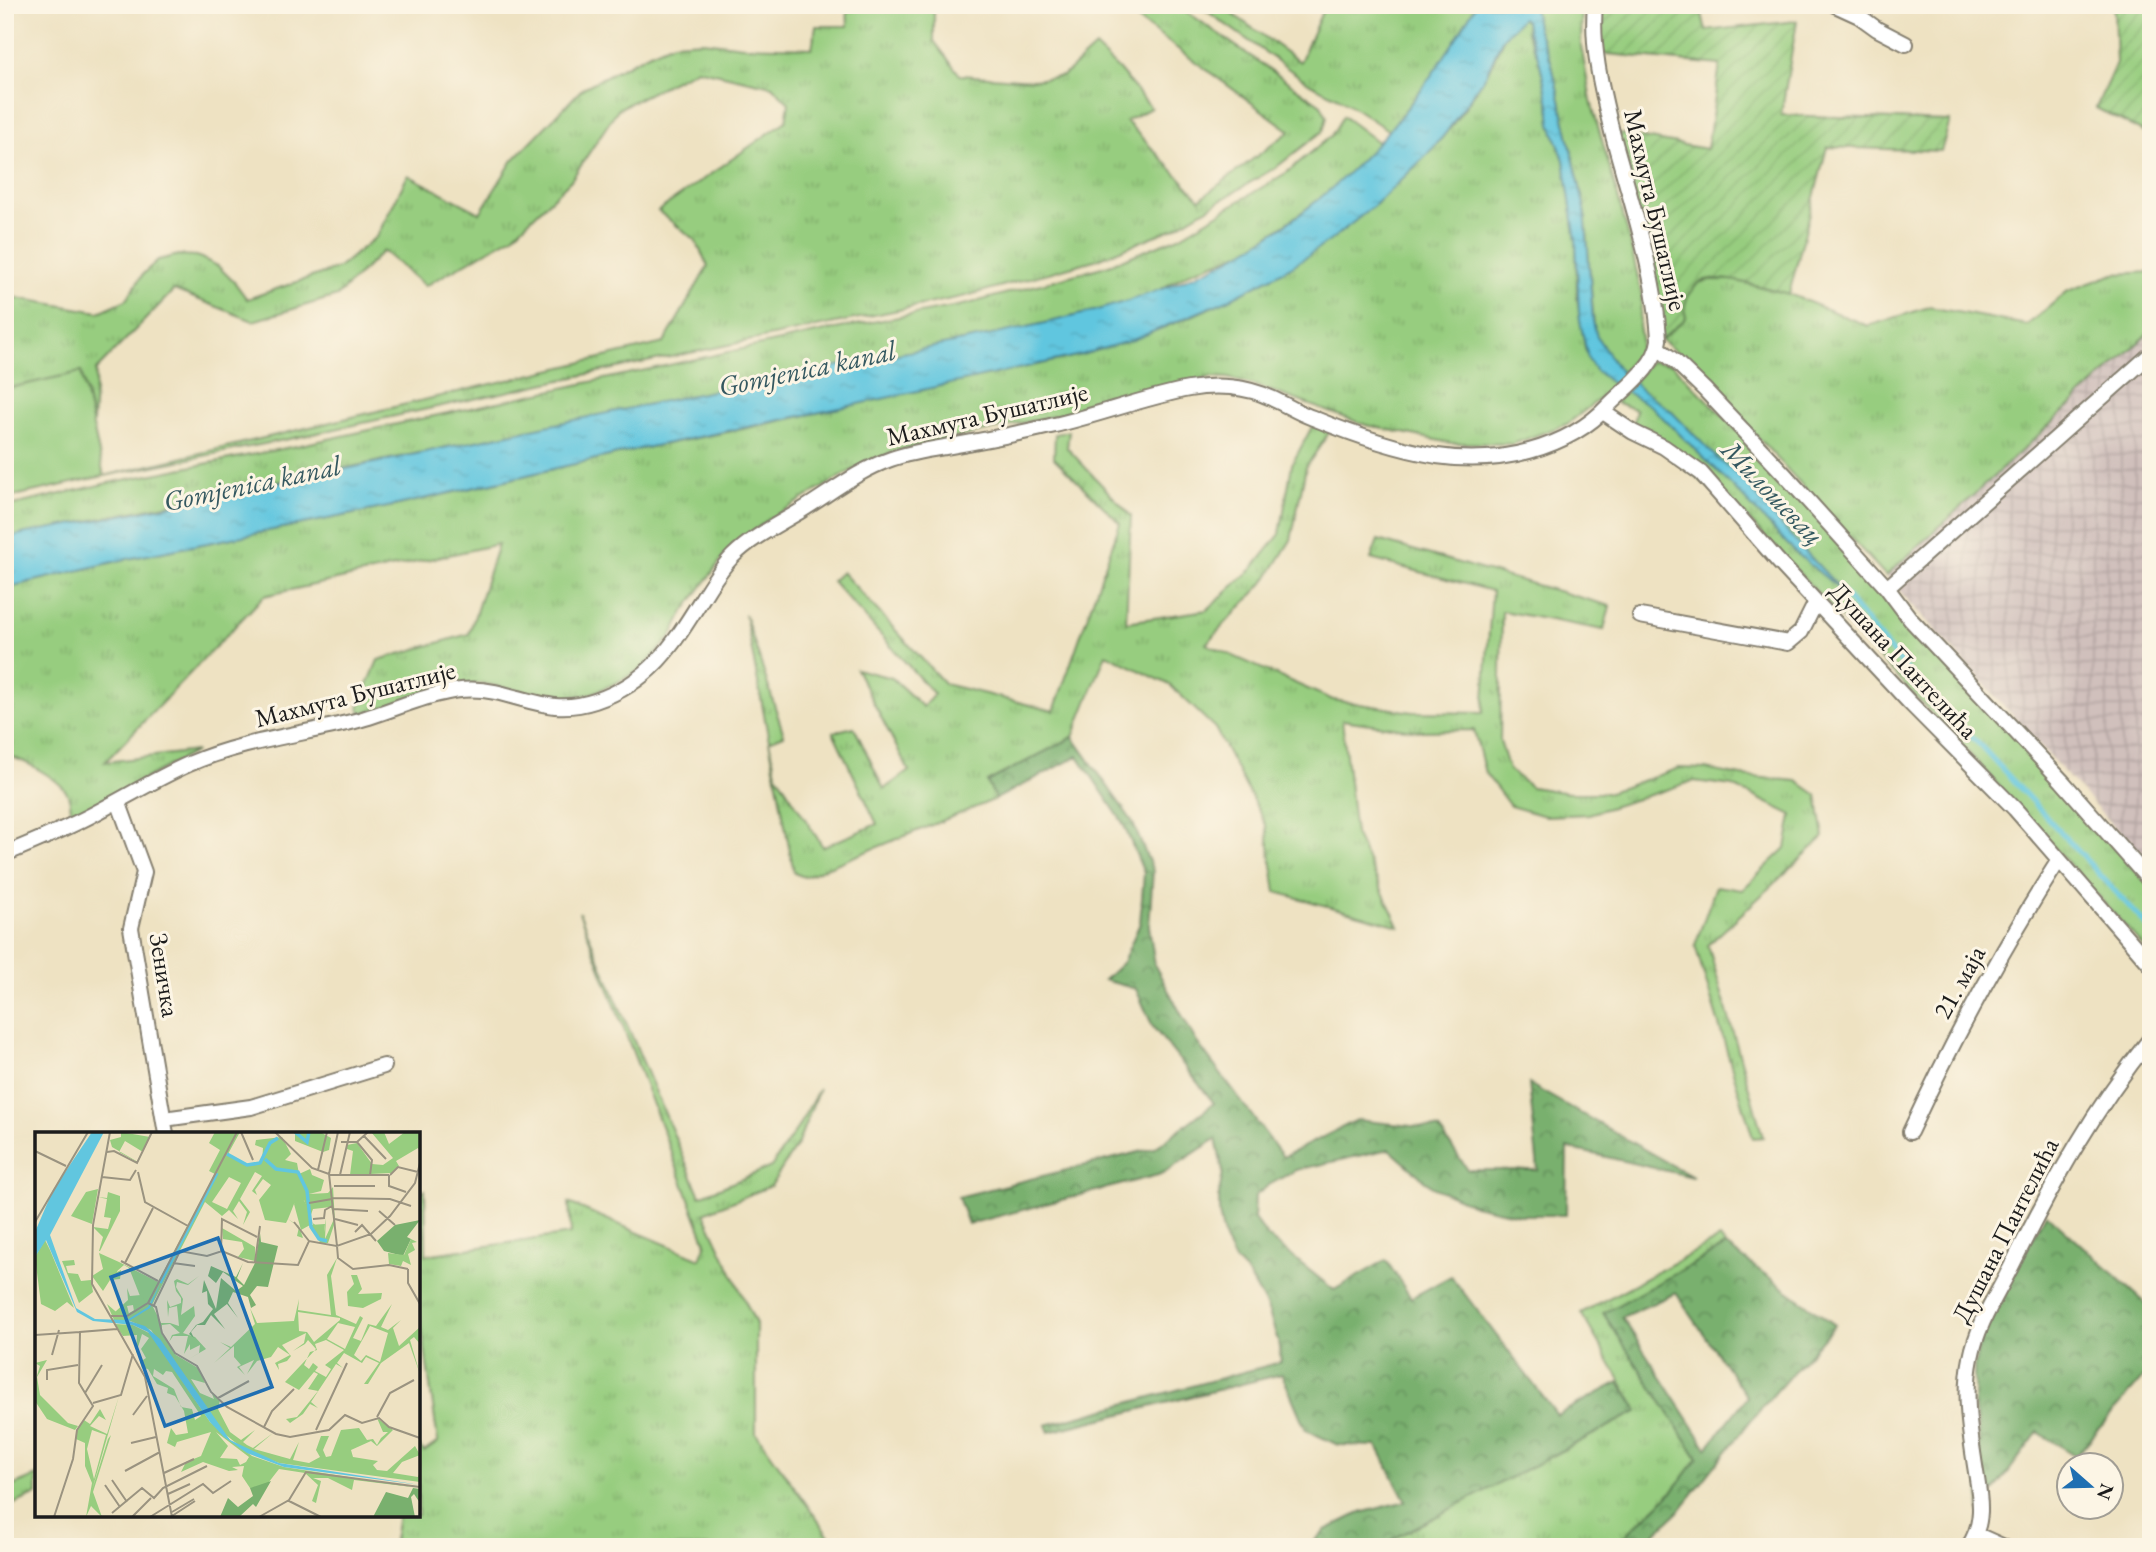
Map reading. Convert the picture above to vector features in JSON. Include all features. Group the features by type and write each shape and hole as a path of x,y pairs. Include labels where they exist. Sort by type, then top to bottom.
{"street":[{"name":"Махмута Бушатлије","path":"5,854 85,819 186,765 226,750 358,721 440,693 492,691 548,706 568,706 593,702 623,689 644,675 662,658 732,557 757,537 862,474 887,460 910,453 1047,427 1203,386 1231,386 1266,395 1308,417 1395,446 1439,456 1489,458 1551,445 1574,433 1603,412 1647,366 1658,348 1658,328 1645,255 1602,94 1596,58 1595,5"},
{"path":"1835,5 1860,16 1877,29 1906,44"},
{"path":"1658,348 1705,390 1785,475 1887,588 1911,620 2062,781 2151,882"},
{"path":"1887,588 2151,354"},
{"name":"Душана Пантелића","path":"1603,412 1633,432 1664,447 1700,473 1947,742 2015,809 2151,965"},
{"path":"1640,616 1788,643 1801,632 1816,602"},
{"name":"Зеничка","path":"118,801 144,872 131,928 165,1127 251,1107 384,1066"},
{"name":"21. маја","path":"1910,1132 1947,1054 2059,860"},
{"name":"Душана Пантелића","path":"1971,1540 1979,1526 1981,1506 1967,1384 1971,1356 1981,1326 2055,1180 2088,1123 2121,1074 2151,1038"},
{"path":"1971,1540 2004,1547"}],"shaded area":[{"path":"2151,331 2151,868 1886,576"}],"green space":[{"path":"847,5 934,5 934,41 960,75 1034,80 1063,76 1095,47 1119,70 1151,108 1126,121 1200,199 1290,131 1118,5 1177,5 1321,105 1327,117 1323,131 1278,166 1174,228 1098,259 966,296 104,476 664,343 708,266 695,240 658,211 786,121 789,103 772,86 697,69 618,109 571,180 513,236 425,286 383,251 337,296 253,321 174,290 96,370 93,423 81,372 5,389 5,296 99,312 126,300 143,274 158,260 179,255 197,256 218,266 247,299 338,268 377,236 408,175 480,213 513,160 583,88 673,43 703,41 743,46 812,48 816,26 848,26"},
{"path":"1198,5 1220,5 1300,62 1325,5 1476,5 1449,53 1389,131 1341,99 1310,84"},
{"path":"1534,5 1582,5 1581,46 1591,101 1628,233 1642,296 1640,349 1606,394 1567,424 1513,444 1450,443 1366,425 1260,387 1228,378 1212,377 1111,400 1072,412 896,451 851,471 769,519 728,551 683,613 671,637 643,668 588,695 559,698 480,683 361,713 359,707 378,660 469,634 498,544 264,596 105,762 196,751 72,818 68,795 58,783 31,765 5,755 5,588 122,560 398,505 635,450 1081,355 1167,326 1208,309 1287,267 1361,215 1435,146 1481,83 1504,37 1522,18 1526,21 1527,33 1539,59 1551,124 1564,160 1576,240 1577,298 1585,348 1594,326 1585,209 1551,61 1537,28"},
{"path":"1597,5 1700,5 1706,31 1797,21 1781,115 1950,121 1941,151 1827,147 1789,294 1742,282 1706,280 1698,283 1687,298 1686,318 1661,340 1614,133 1707,149 1720,65 1598,53"},
{"path":"2151,5 2151,136 2096,108 2116,63 2114,8"},
{"path":"1343,116 1379,143 1348,174 1321,198 1245,251 1193,271 1148,296 1018,330 5,538 5,507 830,330 968,304 1106,266 1179,237 1286,173 1331,136"},
{"path":"2151,272 2151,331 1886,576 1685,359 1661,340 1686,318 1686,299 1698,283 1710,280 1734,280 1789,294 1868,326 1929,307 2027,325 2068,291 2114,274"},
{"path":"1651,361 1672,364 1783,477 2151,888 2151,955 1979,764 1747,518 1633,425 1636,410 1615,402"},
{"path":"81,372 104,476 5,498 5,389"},
{"path":"1314,423 1332,428 1306,467 1291,540 1266,580 1206,644 1333,700 1413,712 1483,713 1492,591 1371,559 1378,540 1610,606 1604,630 1502,611 1500,741 1509,770 1531,787 1569,793 1607,793 1679,768 1797,781 1817,795 1824,837 1708,945 1763,1137 1753,1138 1695,945 1716,886 1742,890 1786,848 1792,815 1733,786 1694,781 1589,814 1545,816 1510,806 1485,773 1474,730 1420,731 1342,720 1355,834 1399,926 1276,892 1266,825 1215,728 1170,685 1106,654 1073,737 987,782 996,799 804,877 794,873 769,742 776,773 823,847 877,824 833,732 854,727 884,789 909,771 856,669 892,678 923,707 934,694 832,581 842,572 945,684 1054,711 1120,523 1054,458 1055,434 1069,431 1067,448 1131,516 1126,622 1207,610 1252,569 1280,534 1292,464"},
{"path":"745,614 784,735 769,741"},
{"path":"1073,737 1132,821 1153,871 1149,926 1155,966 1196,1041 1283,1157 1357,1120 1439,1129 1468,1170 1538,1170 1529,1084 1693,1177 1567,1148 1566,1215 1519,1215 1474,1205 1432,1187 1389,1149 1296,1170 1255,1196 1254,1219 1268,1237 1334,1290 1386,1260 1411,1298 1451,1276 1557,1415 1619,1382 1638,1411 1393,1539 1395,1547 1309,1547 1325,1530 1360,1513 1406,1501 1377,1446 1338,1445 1306,1430 1282,1374 1049,1432 1046,1425 1281,1362 1278,1341 1267,1307 1248,1274 1235,1261 1225,1240 1219,1214 1223,1172 1216,1139 1162,1174 968,1224 958,1197 1155,1148 1214,1103 1153,1027 1136,989 1104,980 1123,962 1140,923 1144,873 1123,823 1078,756 996,799 987,782"},
{"path":"579,912 700,1196 771,1167 819,1089 798,1143 771,1186 704,1213 756,1324 756,1433 837,1547 393,1547 398,1517 420,1517 420,1447 424,1452 438,1442 420,1314 420,1191 425,1190 426,1255 571,1234 569,1203 700,1259 706,1243"},
{"path":"2046,1213 2151,1308 2151,1368 2081,1450 2066,1450 2038,1432 1980,1510 1974,1367 1981,1334"},
{"path":"1720,1238 1726,1246 1604,1313 1698,1458 1673,1491 1613,1547 1395,1547 1392,1539 1638,1411 1581,1313"},
{"path":"1726,1246 1835,1325 1752,1419 1680,1510 1640,1547 1613,1547 1673,1491 1698,1458 1603,1313","holes":["1676,1293 1747,1397 1707,1448 1622,1317"]},
{"path":"35,1477 35,1495 5,1508 5,1489"}],"water":[{"path":"1476,5 1534,5 1537,28 1551,61 1585,209 1593,321 1597,337 1619,370 1669,409 1716,457 1746,482 1780,524 1843,592 1796,553 1652,407 1610,382 1595,370 1588,359 1579,316 1576,240 1564,160 1551,124 1539,59 1526,21 1522,18 1502,39 1486,75 1445,134 1375,205 1291,267 1230,299 1133,340 1081,355 845,407 635,450 398,505 122,560 5,588 5,538 1028,327 1102,309 1173,285 1208,270 1279,229 1346,175 1404,112 1454,42"}],"waterway":[{"name":"Милошевац","path":"1840,589 1934,703 1980,745 2151,930"}],"water label":[{"name":"Gomjenica kanal","path":"807,368"},
{"name":"Gomjenica kanal","path":"252,483"}]}
